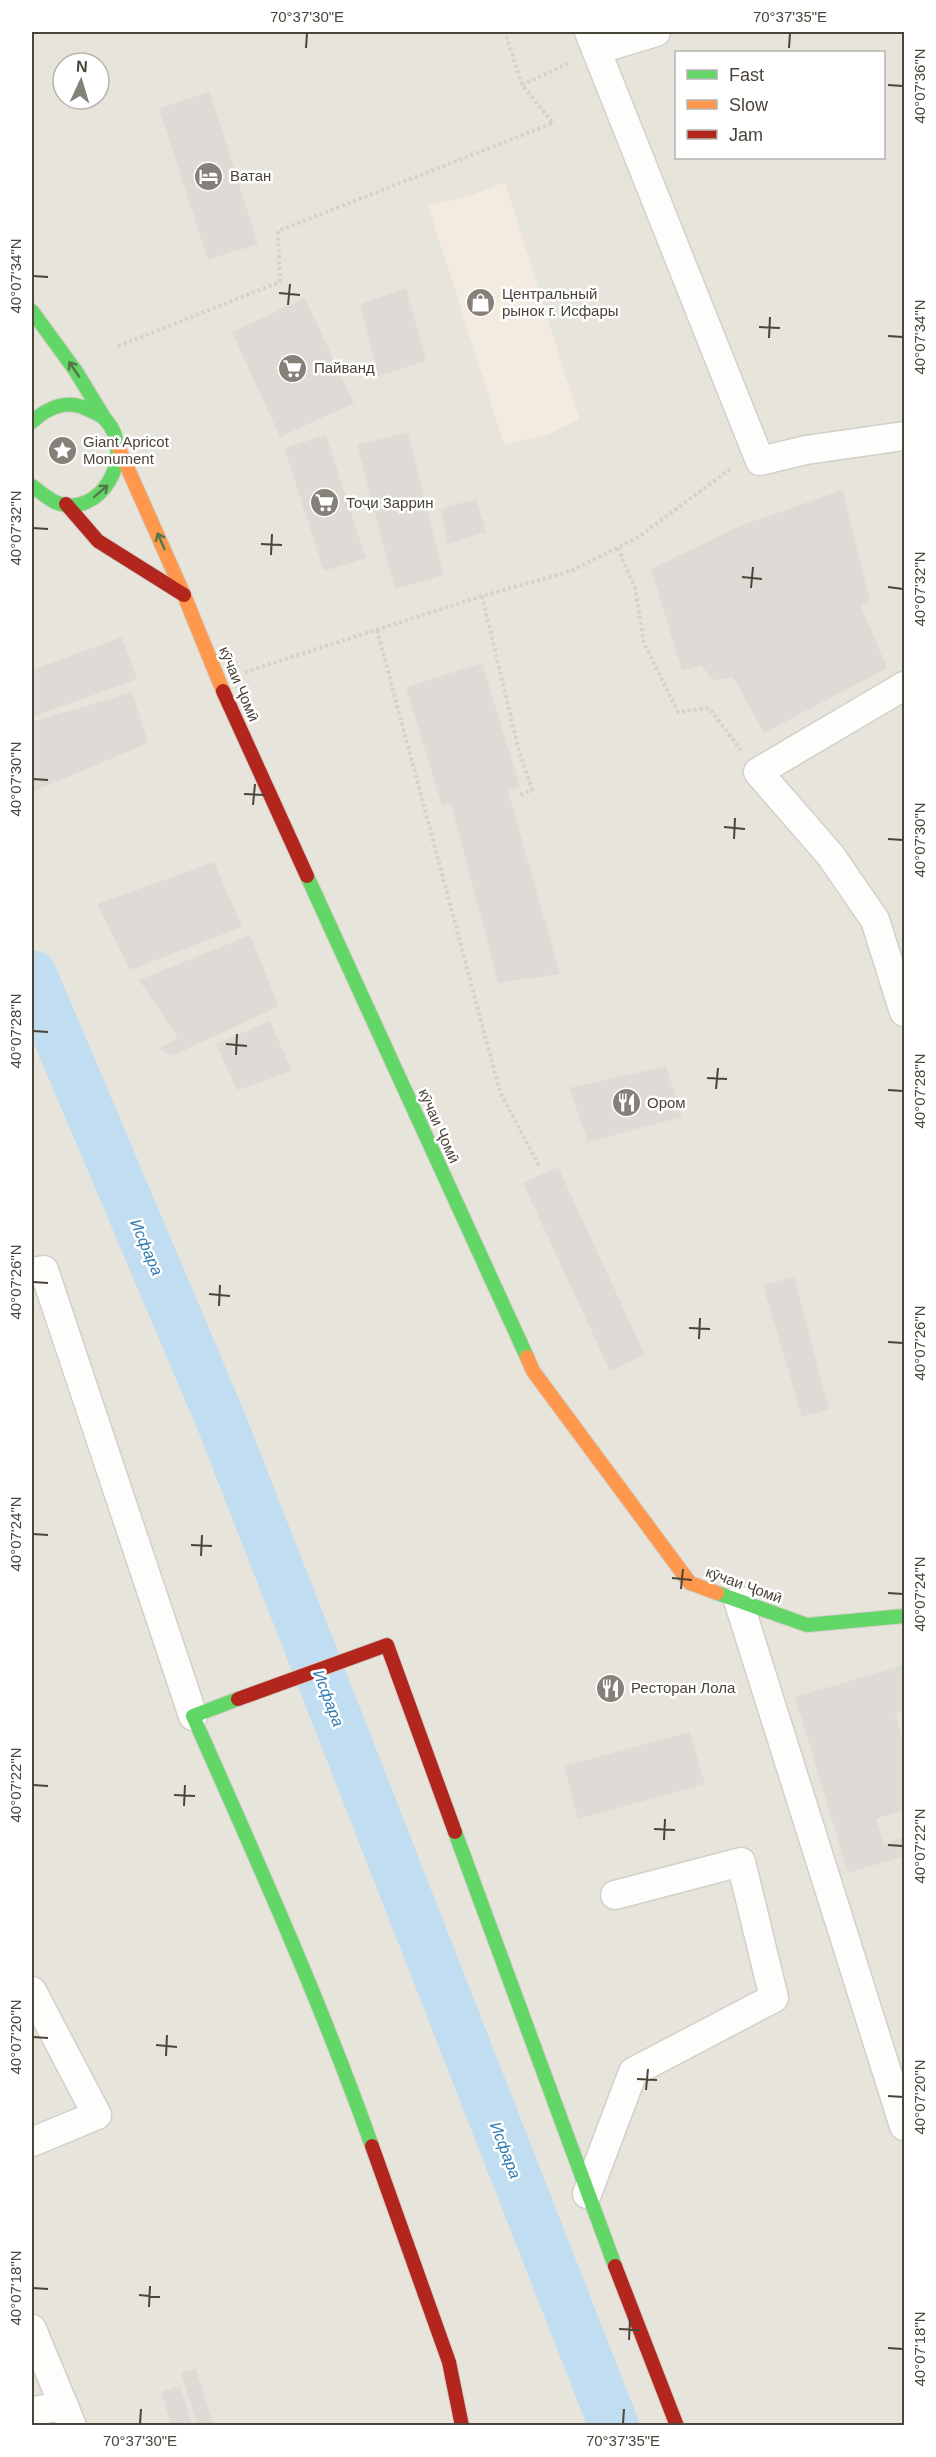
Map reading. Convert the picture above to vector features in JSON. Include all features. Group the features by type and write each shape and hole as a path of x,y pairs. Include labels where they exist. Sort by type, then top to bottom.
{"main road":[{"path":"32,311 75,370 105,419"},
{"path":"33,415 64,405 79,405 93,410 105,419"},
{"name":"кӯчаи Ҷомӣ","path":"105,419 118,439 120,451 184,595 218,681 533,1371 690,1583 807,1625 904,1616"},
{"path":"32,506 87,502 100,495 111,482 118,467 120,451"},
{"path":"32,486 40,494 60,503 98,541 184,595"},
{"path":"462,2426 449,2362 352,2089 275,1902 193,1716 387,1645 587,2194 677,2426"}],"street":[{"path":"656,32 593,41 760,461 806,450 904,436"},
{"path":"904,686 758,772 831,856 875,920 904,1012"},
{"path":"32,1272 45,1270 193,1716"},
{"path":"738,1600 904,2126"},
{"path":"587,2194 633,2072 774,1998 741,1862 615,1895"},
{"path":"32,1991 97,2115 32,2142"},
{"path":"32,2329 68,2416"},
{"path":"32,2411 68,2416"}],"path":[{"path":"118,346 280,282 278,231 553,123 522,86 505,32"},
{"path":"522,86 593,41"},
{"path":"218,681 482,596 572,572 637,538 730,468 760,461"},
{"path":"618,548 635,588 644,643 678,712 709,708 758,772"},
{"path":"482,596 518,747 532,790 517,796"},
{"path":"376,630 500,1092 539,1166"}],"shaded area":[{"name":"Исфара","path":"32,32 904,32 904,2425 32,2425"},
{"path":"505,182 579,419 547,435 504,444 428,205 467,197"}],"building":[{"name":"Ватан","path":"210,92 258,244 208,260 159,108"},
{"path":"406,288 426,361 378,376 360,304"},
{"name":"Пайванд","path":"305,298 354,403 280,437 232,332"},
{"path":"408,432 444,575 395,589 357,445"},
{"name":"Тоҷи Заррин","path":"326,435 366,558 324,571 284,448"},
{"path":"843,490 870,600 861,606 887,668 764,733 733,677 713,680 701,665 682,671 651,569 742,525"},
{"path":"476,499 486,532 447,544 441,509"},
{"path":"122,637 137,679 32,717 32,670"},
{"path":"482,663 520,787 508,791 560,974 498,983 451,803 442,806 406,687"},
{"path":"132,692 148,743 32,792 32,722"},
{"path":"214,862 242,927 130,970 97,904"},
{"path":"250,935 279,1006 172,1056 159,1048 178,1038 139,980"},
{"path":"270,1021 292,1071 237,1090 216,1044"},
{"name":"Ором","path":"666,1066 682,1117 588,1142 569,1088"},
{"path":"558,1167 645,1355 610,1371 523,1183"},
{"path":"794,1277 829,1409 802,1417 763,1285"},
{"path":"904,1665 904,1711 895,1714 904,1744 904,1810 876,1819 884,1844 904,1837 904,1856 848,1873 795,1697"},
{"path":"690,1732 705,1784 578,1819 564,1766"},
{"path":"196,2369 214,2426 198,2426 181,2373"},
{"path":"180,2386 193,2426 172,2426 161,2392"}],"waterway":[{"name":"Исфара","path":"32,975 221,1421 614,2426"}],"traffic: fast":[{"path":"32,311 75,370 105,419"},
{"path":"32,422 58,406 80,406 106,420 115,434 117,450 115,466 109,481 99,494 86,502 71,505 55,502 32,486"},
{"path":"307,876 527,1357"},
{"path":"717,1593 807,1625 904,1616"},
{"path":"238,1699 193,1716 309,1983 372,2146"},
{"path":"455,1832 615,2266"}],"traffic: slow":[{"path":"120,451 184,595 223,691"},
{"path":"527,1357 533,1371 690,1583 717,1593"}],"traffic: jam":[{"path":"66,504 98,541 184,595"},
{"path":"223,691 307,876"},
{"path":"238,1699 387,1645 455,1832"},
{"path":"372,2146 449,2362 462,2426"},
{"path":"615,2266 677,2426"}],"place":[{"name":"Ватан","path":"209,176"},
{"name":"Центральный рынок г. Исфары","path":"481,303"},
{"name":"Пайванд","path":"293,368"},
{"name":"Giant Apricot Monument","path":"62,451"},
{"name":"Тоҷи Заррин","path":"325,503"},
{"name":"Ором","path":"626,1103"},
{"name":"Ресторан Лола","path":"610,1688"}]}
